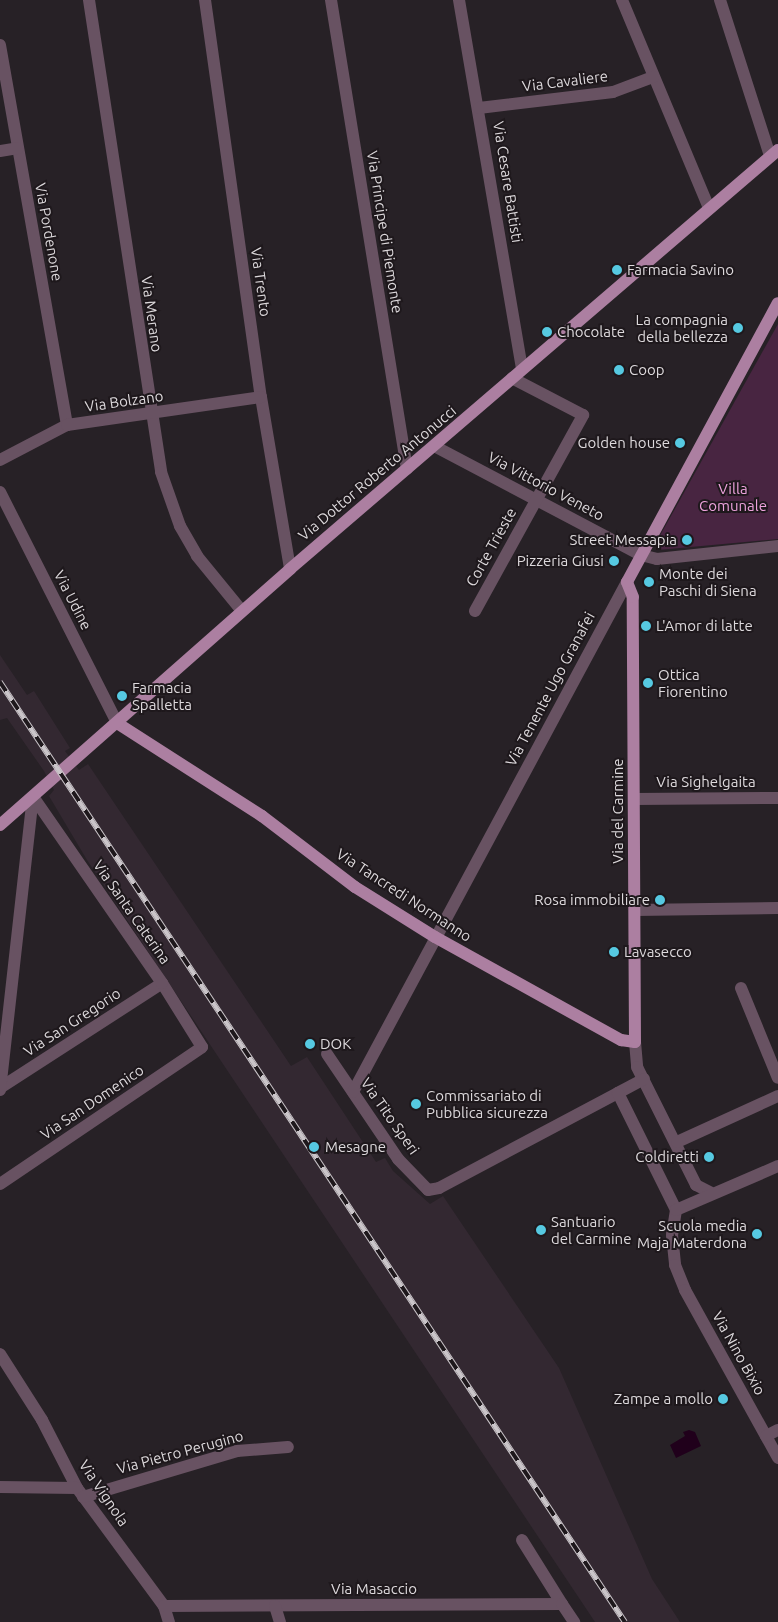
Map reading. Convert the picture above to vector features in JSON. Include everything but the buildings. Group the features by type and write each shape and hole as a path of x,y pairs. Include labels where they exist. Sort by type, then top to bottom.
{"main road":[{"name":"Via Dottor Roberto Antonucci","path":"0,825 290,569 407,469 436,447 517,373 708,206 774,153"},
{"name":"Via Tenente Ugo Granafei","path":"627,582 778,303"},
{"name":"Via del Carmine","path":"627,582 634,597 635,1042"},
{"name":"Via Tancredi Normanno","path":"117,723 262,816 355,887 435,937 621,1040 635,1042"}],"street":[{"name":"Via Merano","path":"89,0 161,472 180,526 197,556 242,611"},
{"name":"Via Trento","path":"205,0 261,397 290,569"},
{"name":"Via Principe di Piemonte","path":"331,0 407,469"},
{"name":"Via Cesare Battisti","path":"459,0 479,108 517,373"},
{"path":"622,0 708,206"},
{"path":"720,0 774,153"},
{"name":"Via Pordenone","path":"0,45 67,425"},
{"name":"Via Cavaliere","path":"479,108 613,92 653,77"},
{"path":"0,151 18,148"},
{"name":"Corte Trieste","path":"475,611 583,415 517,373"},
{"name":"Via Bolzano","path":"0,460 67,425 261,397"},
{"name":"Via Vittorio Veneto","path":"436,447 641,555"},
{"name":"Via Udine","path":"0,492 117,723"},
{"path":"641,555 656,559 778,546"},
{"name":"Via Tenente Ugo Granafei","path":"353,1092 627,582"},
{"path":"0,1089 33,797"},
{"name":"Via Santa Caterina","path":"33,797 162,983 202,1047"},
{"name":"Via Sighelgaita","path":"634,798 778,798"},
{"path":"635,910 778,908"},
{"name":"Via San Gregorio","path":"0,1089 162,983"},
{"path":"741,988 778,1078"},
{"path":"635,1042 637,1066 677,1142 696,1185 710,1192"},
{"name":"Via San Domenico","path":"0,1184 202,1047"},
{"name":"Via Tito Speri","path":"328,1054 398,1159 428,1190 439,1188 618,1093"},
{"path":"644,1079 618,1093 676,1210 710,1192 778,1166"},
{"path":"677,1142 778,1096"},
{"name":"Via Nino Bixio","path":"676,1210 672,1235 675,1265 686,1290 778,1458"},
{"name":"Via Vignola","path":"0,1354 42,1420 80,1492 164,1606 169,1622"},
{"path":"766,1436 778,1430"},
{"name":"Via Pietro Perugino","path":"0,1488 80,1492 237,1451 288,1447"},
{"path":"522,1540 574,1622"},
{"name":"Via Masaccio","path":"164,1606 562,1604"},
{"path":"275,1606 280,1622"}],"shaded area":[{"path":"0,655 27,695 34,691 70,748 65,751 79,770 88,764 291,1066 307,1057 376,1162 385,1158 393,1171 430,1204 443,1196 559,1368 652,1579 680,1622 595,1622 87,860 49,796 54,790 44,771 7,718 0,720"},
{"path":"689,1430 695,1432 701,1446 676,1458 670,1445 685,1436 683,1432"}],"green space":[{"name":"Villa Comunale","path":"778,324 778,539 658,550 657,541"}],"railway":[{"path":"0,682 625,1622"}],"place":[{"name":"Farmacia Savino","path":"617,270"},
{"name":"La compagnia della bellezza","path":"738,328"},
{"name":"Chocolate","path":"547,332"},
{"name":"Coop","path":"619,370"},
{"name":"Golden house","path":"680,443"},
{"name":"Street Messapia","path":"687,540"},
{"name":"Pizzeria Giusi","path":"614,561"},
{"name":"Monte dei Paschi di Siena","path":"649,582"},
{"name":"L'Amor di latte","path":"646,626"},
{"name":"Ottica Fiorentino","path":"648,683"},
{"name":"Farmacia Spalletta","path":"122,696"},
{"name":"Rosa immobiliare","path":"660,900"},
{"name":"Lavasecco","path":"614,952"},
{"name":"DOK","path":"310,1044"},
{"name":"Commissariato di Pubblica sicurezza","path":"416,1104"},
{"name":"Mesagne","path":"314,1147"},
{"name":"Coldiretti","path":"709,1157"},
{"name":"Santuario del Carmine","path":"541,1230"},
{"name":"Scuola media Maja Materdona","path":"757,1234"},
{"name":"Zampe a mollo","path":"723,1399"}]}
